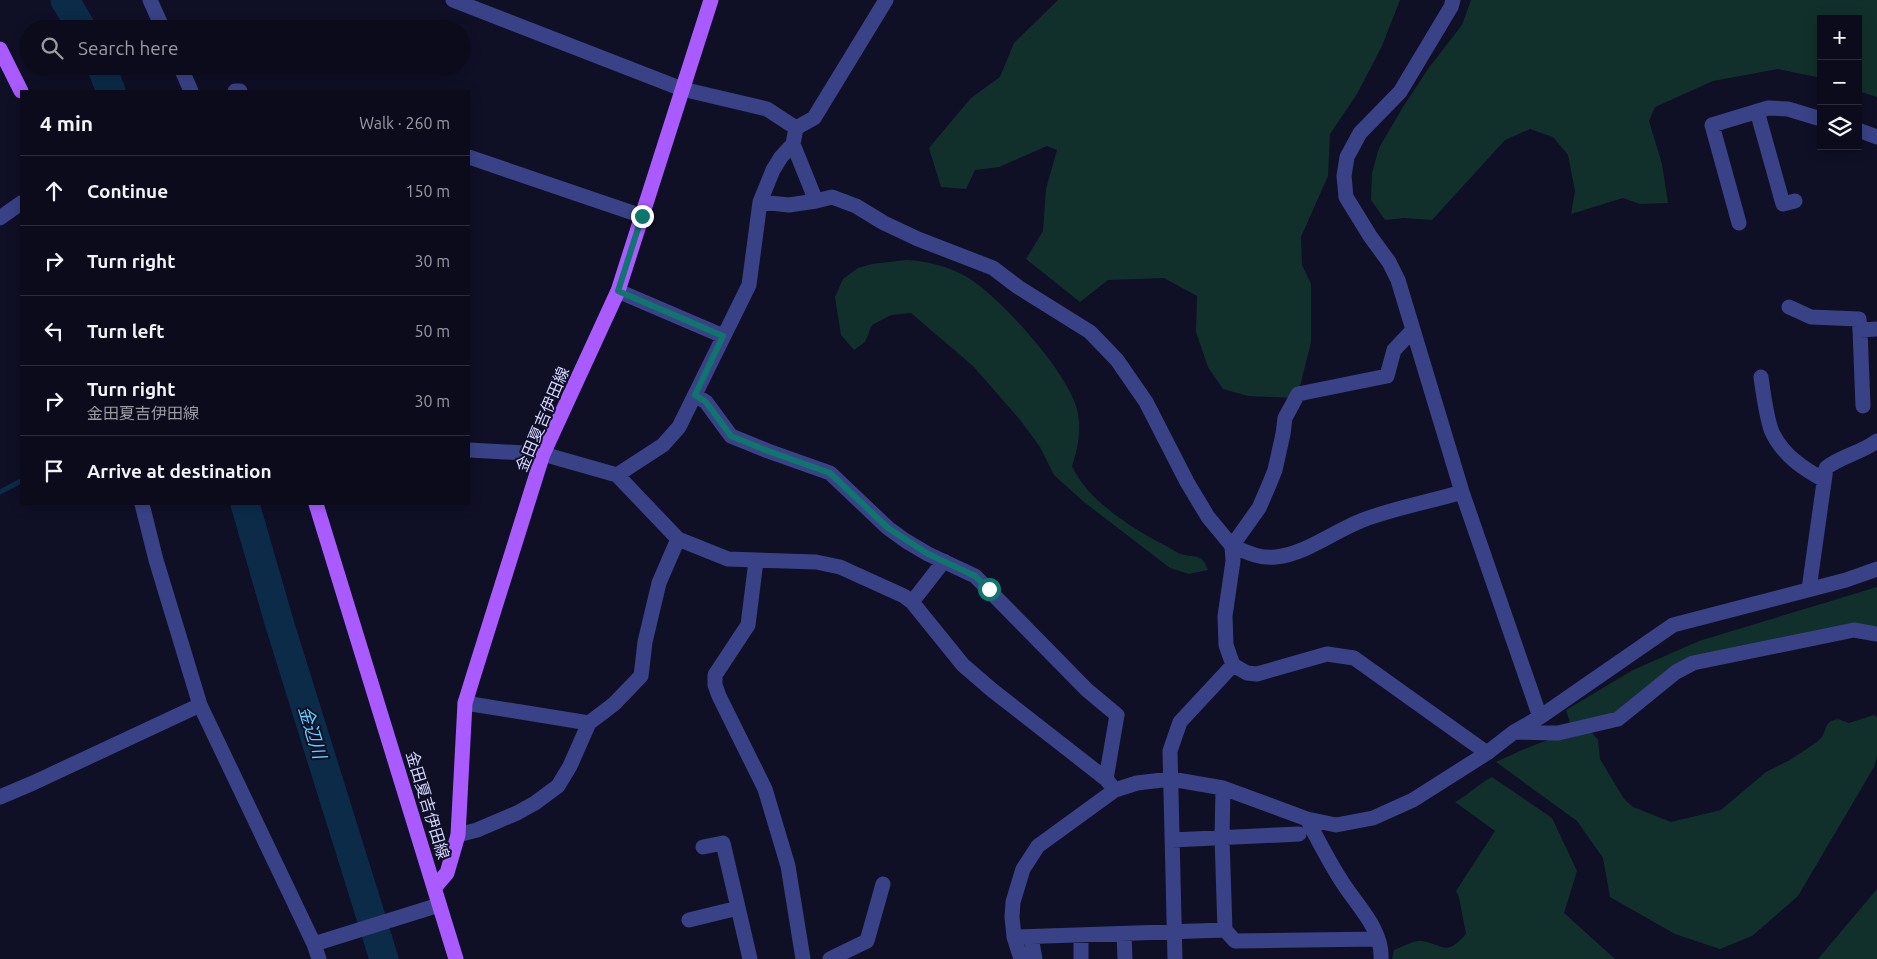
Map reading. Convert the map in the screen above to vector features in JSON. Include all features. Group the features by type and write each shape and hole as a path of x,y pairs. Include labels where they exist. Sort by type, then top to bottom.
{"main road":[{"name":"金田夏吉伊田線","path":"435,887 447,873 458,836 465,703 543,454 618,291 711,0"},
{"path":"0,49 20,90"},
{"name":"金田夏吉伊田線","path":"316,505 435,887 433,908 456,959"}],"street":[{"path":"150,0 159,20"},
{"path":"453,0 682,89 767,109 796,128"},
{"path":"796,128 814,118 886,0"},
{"path":"1453,0 1400,92 1360,133 1347,156 1344,176 1346,197 1370,236 1389,262 1398,280 1462,492 1540,717"},
{"path":"184,75 191,90"},
{"path":"1739,223 1712,125 1768,108 1788,109 1817,118"},
{"path":"1757,111 1782,204 1795,201"},
{"path":"617,475 663,444 679,427 749,285 760,202 773,170 781,157 793,144 796,128"},
{"path":"1862,131 1874,134 1877,137"},
{"path":"793,144 816,201"},
{"path":"470,157 642,216"},
{"path":"760,202 789,205 832,198 856,206 884,223 918,239 993,268 1018,287 1090,332 1117,360 1146,402 1187,482 1208,517 1232,546 1255,556 1274,558 1295,554 1346,527 1462,492"},
{"path":"0,218 20,204"},
{"path":"618,291 723,336"},
{"path":"1790,307 1812,317 1860,319 1863,406"},
{"path":"1860,330 1877,329"},
{"path":"1414,330 1394,350 1387,376 1298,394 1284,418 1283,434 1275,470 1269,485 1259,508 1232,546 1233,561 1225,616 1226,645 1233,665 1247,673 1257,674 1326,654 1354,658 1487,753"},
{"path":"1761,377 1772,434 1786,454 1804,469 1824,480"},
{"path":"695,395 706,402 731,436 830,473 888,528 906,542 975,576 1087,690 1117,715 1111,784"},
{"path":"1809,589 1826,468 1835,461 1866,450 1877,441"},
{"path":"470,450 543,454 617,475 678,539 728,559 798,561 840,567 904,596 912,602 963,666 1111,784"},
{"path":"142,505 156,560 200,705 314,944 319,959"},
{"path":"458,836 477,830 529,806 558,786 570,766 589,723 614,704 641,676 645,642 659,583 678,539"},
{"path":"756,561 748,625 716,675 715,685 768,797 788,866 803,959"},
{"path":"912,602 944,561"},
{"path":"1020,959 1014,937 1012,917 1013,902 1022,870 1038,846 1111,784 1171,779 1223,788 1307,819 1336,825 1374,818 1413,800 1487,753 1514,732 1540,717 1673,625 1877,569"},
{"path":"1514,732 1558,733 1618,719 1676,672 1693,663 1854,630 1877,634"},
{"path":"1175,959 1170,751 1180,722 1233,665"},
{"path":"465,703 589,723"},
{"path":"0,797 200,705"},
{"path":"1223,788 1222,838 1225,930 1235,941 1378,939"},
{"path":"1307,819 1339,878 1374,928 1382,949 1381,959"},
{"path":"1172,840 1299,834"},
{"path":"702,847 723,843 750,959"},
{"path":"830,959 866,941 883,884"},
{"path":"314,944 433,908"},
{"path":"689,920 738,908"},
{"path":"1014,937 1225,930"},
{"path":"1124,934 1125,959"},
{"path":"1081,935 1082,959"},
{"path":"1031,937 1035,959"}],"green space":[{"path":"1058,0 1400,0 1382,46 1357,94 1330,134 1328,176 1301,237 1302,265 1311,284 1311,342 1297,398 1248,396 1223,389 1208,367 1196,332 1197,296 1164,278 1108,280 1080,302 1026,259 1043,231 1046,189 1057,150 1047,146 999,167 975,170 966,189 941,187 929,148 971,98 1000,77 1014,43"},
{"path":"1471,0 1877,0 1877,97 1862,92 1862,15 1817,15 1817,77 1778,69 1713,81 1655,107 1649,121 1662,164 1668,203 1640,204 1623,198 1571,214 1575,191 1568,155 1553,137 1530,129 1505,140 1432,220 1404,218 1385,220 1371,200 1372,173 1379,148 1428,69 1462,25"},
{"path":"906,260 937,265 958,272 979,285 1012,316 1029,334 1059,373 1076,406 1079,436 1072,466 1079,479 1100,503 1127,523 1178,553 1201,558 1208,570 1189,574 1170,568 1084,502 1054,475 1040,447 1021,421 973,366 911,313 891,315 872,325 865,342 854,350 841,335 835,297 843,279 858,268 872,264"},
{"path":"1877,587 1877,628 1691,660 1619,712 1570,723 1566,710 1633,670 1699,641"},
{"path":"1874,715 1877,717 1877,756 1874,767 1798,896 1752,936 1720,949 1675,934 1610,897 1603,858 1577,821 1496,762 1542,742 1590,730 1598,740 1600,759 1624,799 1633,807 1671,822 1721,810 1766,772 1790,760 1817,742 1831,721 1838,719 1849,723"},
{"path":"1492,777 1552,818 1577,871 1564,913 1615,959 1392,959 1394,950 1411,943 1421,941 1449,948 1466,934 1459,897 1456,891 1495,831 1455,802"},
{"path":"1877,889 1877,959 1818,959"}],"waterway":[{"name":"金辺川","path":"65,0 77,20"},
{"name":"金辺川","path":"105,75 111,90"},
{"path":"0,492 20,482"},
{"name":"金辺川","path":"245,505 279,622 384,959"}],"route":[{"path":"642,216 618,291 723,336 695,395 706,402 731,436 830,473 844,484 888,528 906,542 975,576 989,589"}]}
